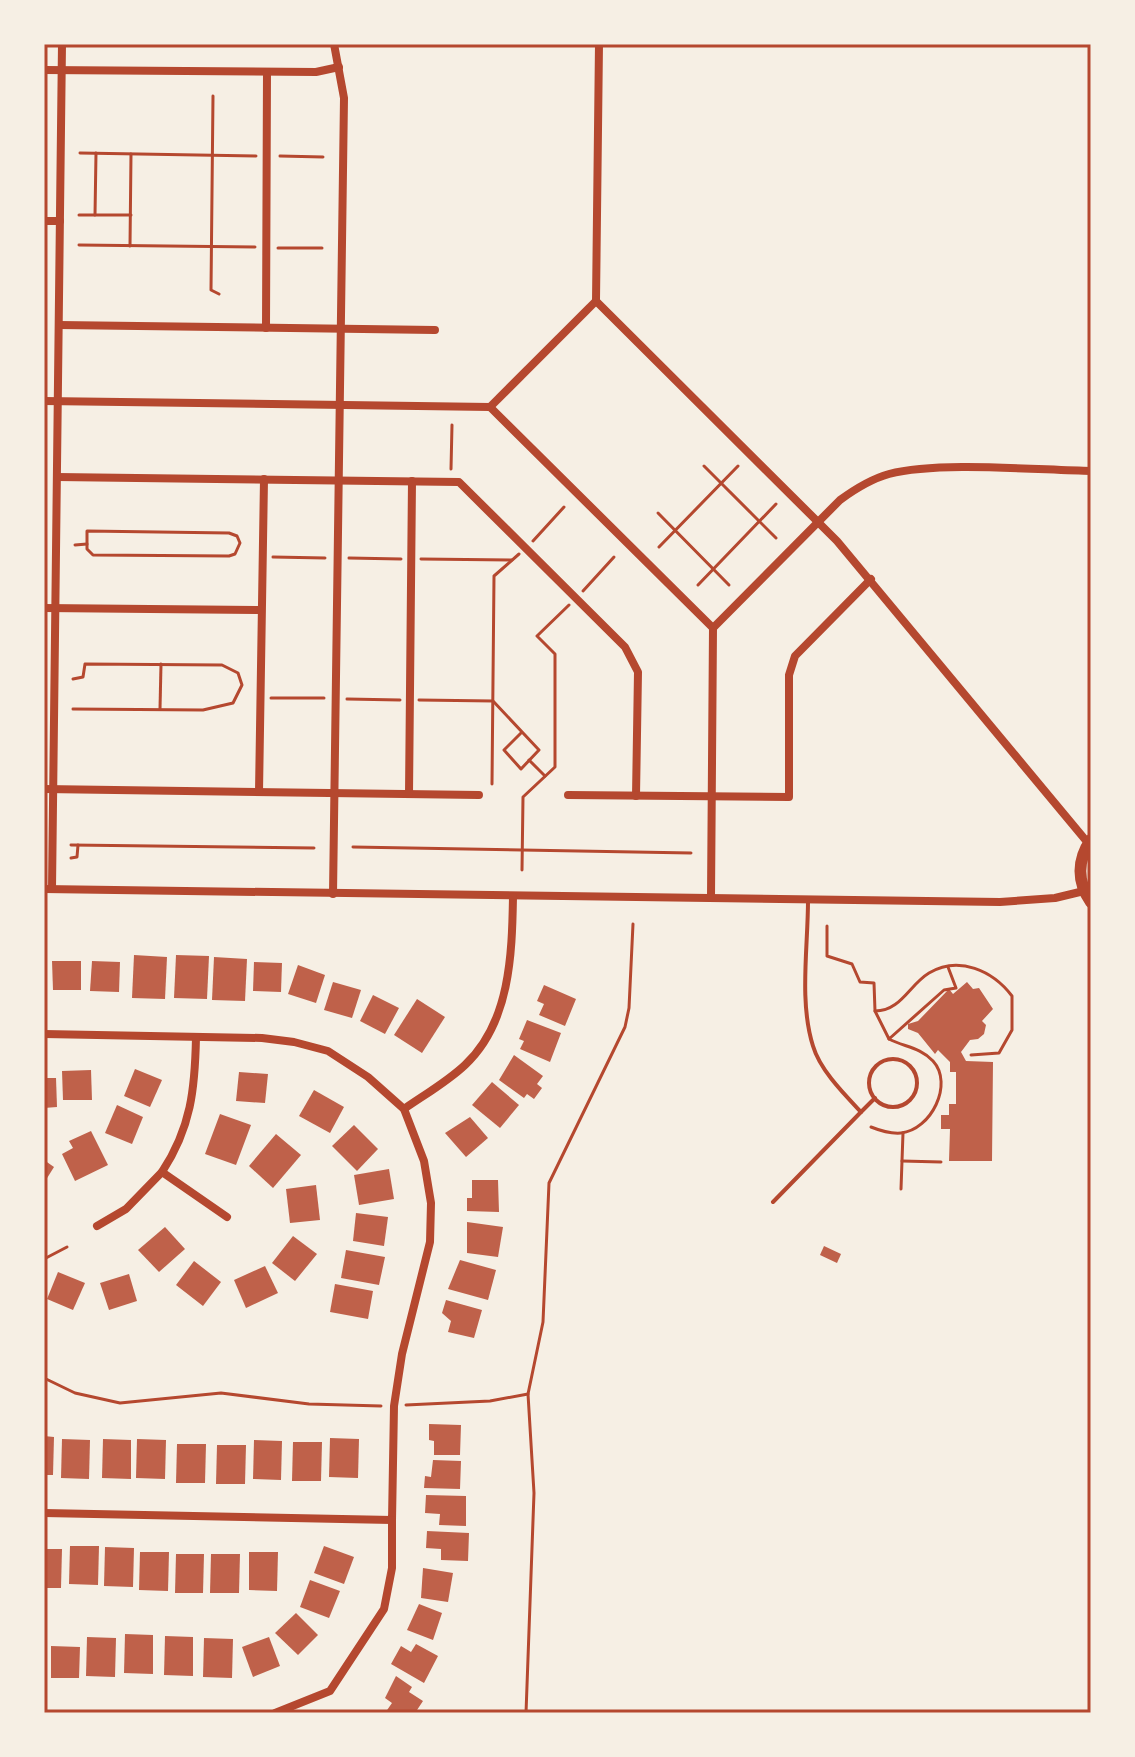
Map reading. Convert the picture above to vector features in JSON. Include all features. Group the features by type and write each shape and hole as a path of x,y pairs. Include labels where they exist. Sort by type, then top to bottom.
{"main road":[{"path":"1087,897 1080,862 1090,841"}],"street":[{"path":"62,44 56,608 48,889 1000,902 1087,897"},
{"path":"333,894 344,98 334,44"},
{"path":"490,407 596,301 599,44"},
{"path":"44,70 316,72 339,67"},
{"path":"266,328 267,72"},
{"path":"44,221 60,221"},
{"path":"596,301 818,522 871,579 1090,841"},
{"path":"59,325 435,330"},
{"path":"44,401 490,407 713,628"},
{"path":"711,898 713,628 856,488 888,474 922,469 1091,471"},
{"path":"57,477 459,482 625,647 638,672 636,796"},
{"path":"259,792 264,479"},
{"path":"409,794 412,481"},
{"path":"568,795 789,797 789,675 795,656 871,579"},
{"path":"44,608 261,610"},
{"path":"49,789 479,795"},
{"path":"404,1109 466,1064 493,1026 509,977 513,897"},
{"path":"44,1034 262,1038 328,1051 368,1077 404,1109 424,1161 431,1203 430,1242 402,1354 394,1406 392,1568 384,1609 330,1691 275,1713"},
{"path":"97,1226 126,1209 162,1172 178,1149 195,1092 196,1037"},
{"path":"162,1172 227,1217"},
{"path":"44,1513 392,1520"}],"lane":[{"path":"808,899 807,1012 813,1047 826,1070 861,1112"},
{"path":"895,1059 910,1066 917,1080 909,1101 895,1107 875,1098 870,1077 879,1063 895,1059"},
{"path":"773,1202 875,1098"}],"path":[{"path":"213,96 211,290 219,294"},
{"path":"80,153 323,157"},
{"path":"95,215 96,153"},
{"path":"130,246 131,154"},
{"path":"79,215 131,215"},
{"path":"79,245 322,248"},
{"path":"450,482 452,425"},
{"path":"704,466 776,538"},
{"path":"659,547 738,466"},
{"path":"698,585 776,504"},
{"path":"492,784 494,576 564,507"},
{"path":"658,513 729,585"},
{"path":"87,531 229,533 237,536 240,543 235,554 229,556 93,555 89,554 87,544 87,531"},
{"path":"75,545 87,544"},
{"path":"262,556 512,560"},
{"path":"522,870 523,797 555,767 555,654 537,636 614,557"},
{"path":"73,679 83,677 85,664 231,667 242,679 233,703 203,710 73,709"},
{"path":"160,709 161,664"},
{"path":"260,697 493,701 539,750 521,769 504,750 522,732"},
{"path":"529,760 545,776"},
{"path":"71,845 314,848"},
{"path":"71,858 77,857 78,845"},
{"path":"353,847 691,853"},
{"path":"526,1713 534,1493 528,1394 543,1322 549,1183 625,1027 629,1008 633,924"},
{"path":"827,926 827,956 852,964 860,982 874,983 875,1011 889,1039 917,1048 931,1058 942,1079 934,1108 915,1128 903,1133 871,1127"},
{"path":"875,1011 887,1011 930,972 948,967 981,969 1012,996 1013,1019 1008,1042 999,1053 971,1055"},
{"path":"889,1039 944,990 956,988 948,967"},
{"path":"901,1189 903,1133"},
{"path":"902,1161 941,1162"},
{"path":"44,1259 67,1247"},
{"path":"44,1378 75,1393 120,1403 221,1393 309,1404 381,1406"},
{"path":"406,1405 490,1401 528,1394"}],"building":[{"path":"134,955 167,957 165,999 132,998"},
{"path":"176,955 209,956 207,999 174,998"},
{"path":"214,957 247,959 245,1001 212,1000"},
{"path":"52,961 81,961 81,990 53,990"},
{"path":"92,961 120,962 119,992 90,991"},
{"path":"254,962 282,963 281,992 253,991"},
{"path":"298,965 325,975 316,1003 288,994"},
{"path":"333,982 361,990 352,1018 324,1010"},
{"path":"967,982 973,989 979,988 993,1009 982,1021 986,1025 984,1034 970,1040 961,1052 966,1061 993,1062 992,1161 949,1161 950,1129 941,1129 941,1115 949,1115 949,1104 956,1104 956,1072 950,1072 950,1062 938,1050 935,1054 918,1033 908,1029 908,1024 918,1021 949,989 953,994"},
{"path":"544,985 576,999 565,1026 539,1015 544,1004 537,1001"},
{"path":"373,995 399,1008 385,1034 360,1021"},
{"path":"417,999 445,1017 422,1053 394,1035"},
{"path":"527,1020 561,1033 550,1062 520,1049 524,1041 519,1039"},
{"path":"514,1055 543,1076 537,1084 542,1088 534,1099 527,1094 524,1098 499,1080"},
{"path":"135,1069 162,1080 150,1107 124,1096"},
{"path":"91,1070 92,1100 63,1100 62,1071"},
{"path":"239,1072 268,1074 265,1103 236,1101"},
{"path":"44,1078 56,1078 57,1107 44,1108"},
{"path":"492,1082 519,1105 500,1128 472,1105"},
{"path":"314,1090 344,1107 330,1133 299,1116"},
{"path":"117,1105 143,1117 132,1144 105,1133"},
{"path":"220,1114 251,1125 236,1165 205,1154"},
{"path":"470,1117 488,1138 466,1157 445,1133"},
{"path":"354,1125 378,1149 357,1171 332,1146"},
{"path":"91,1131 108,1165 75,1181 62,1154 73,1148 69,1141"},
{"path":"276,1134 301,1155 273,1188 249,1166"},
{"path":"44,1160 54,1167 44,1183"},
{"path":"389,1169 394,1199 359,1205 354,1175"},
{"path":"472,1180 498,1180 499,1212 467,1211 467,1198 472,1198"},
{"path":"316,1185 320,1220 290,1223 286,1189"},
{"path":"356,1213 388,1217 384,1246 353,1241"},
{"path":"467,1222 503,1227 498,1257 467,1253"},
{"path":"165,1227 185,1249 159,1272 138,1250"},
{"path":"293,1236 317,1254 295,1281 272,1263"},
{"path":"824,1246 841,1254 837,1263 820,1255"},
{"path":"346,1250 385,1257 379,1285 341,1278"},
{"path":"460,1260 496,1270 488,1300 448,1289"},
{"path":"194,1261 221,1282 203,1306 176,1285"},
{"path":"265,1266 278,1293 246,1308 234,1280"},
{"path":"58,1272 85,1283 73,1310 47,1299"},
{"path":"129,1274 137,1301 109,1310 100,1283"},
{"path":"335,1284 373,1291 368,1319 330,1312"},
{"path":"446,1300 482,1310 474,1338 448,1332 451,1321 442,1313"},
{"path":"429,1424 461,1425 460,1455 434,1455 434,1441 429,1440"},
{"path":"44,1436 54,1437 53,1475 44,1475"},
{"path":"330,1438 359,1439 358,1478 329,1477"},
{"path":"62,1439 90,1440 89,1479 61,1478"},
{"path":"103,1439 131,1440 131,1479 102,1478"},
{"path":"137,1439 166,1440 165,1479 136,1478"},
{"path":"254,1440 282,1441 281,1480 253,1479"},
{"path":"293,1442 322,1442 321,1481 292,1481"},
{"path":"177,1444 206,1444 205,1483 176,1483"},
{"path":"217,1445 246,1445 245,1484 216,1484"},
{"path":"433,1460 461,1461 460,1489 424,1488 425,1476 431,1477"},
{"path":"426,1495 466,1496 466,1526 439,1525 440,1514 425,1513"},
{"path":"427,1531 469,1533 468,1561 441,1560 441,1549 426,1548"},
{"path":"70,1546 99,1546 98,1585 69,1584"},
{"path":"324,1546 354,1557 344,1584 314,1573"},
{"path":"105,1547 134,1548 133,1587 104,1586"},
{"path":"44,1549 62,1549 61,1588 44,1588"},
{"path":"140,1552 169,1552 168,1591 139,1590"},
{"path":"249,1552 278,1552 277,1591 249,1590"},
{"path":"176,1554 204,1554 203,1593 175,1593"},
{"path":"211,1554 240,1554 239,1593 210,1593"},
{"path":"423,1568 453,1573 448,1602 421,1598"},
{"path":"310,1580 340,1591 329,1618 300,1607"},
{"path":"419,1604 442,1613 433,1640 407,1630"},
{"path":"296,1613 318,1635 298,1655 275,1633"},
{"path":"125,1634 153,1635 153,1674 124,1673"},
{"path":"165,1636 193,1637 193,1676 164,1675"},
{"path":"87,1637 116,1638 115,1677 86,1676"},
{"path":"269,1637 280,1666 253,1677 242,1647"},
{"path":"204,1638 233,1639 232,1678 203,1677"},
{"path":"416,1644 438,1656 424,1683 391,1664 401,1646 411,1652"},
{"path":"51,1646 80,1647 79,1678 51,1678"},
{"path":"396,1676 412,1687 409,1692 423,1701 415,1713 385,1713 392,1703 385,1698"}]}
